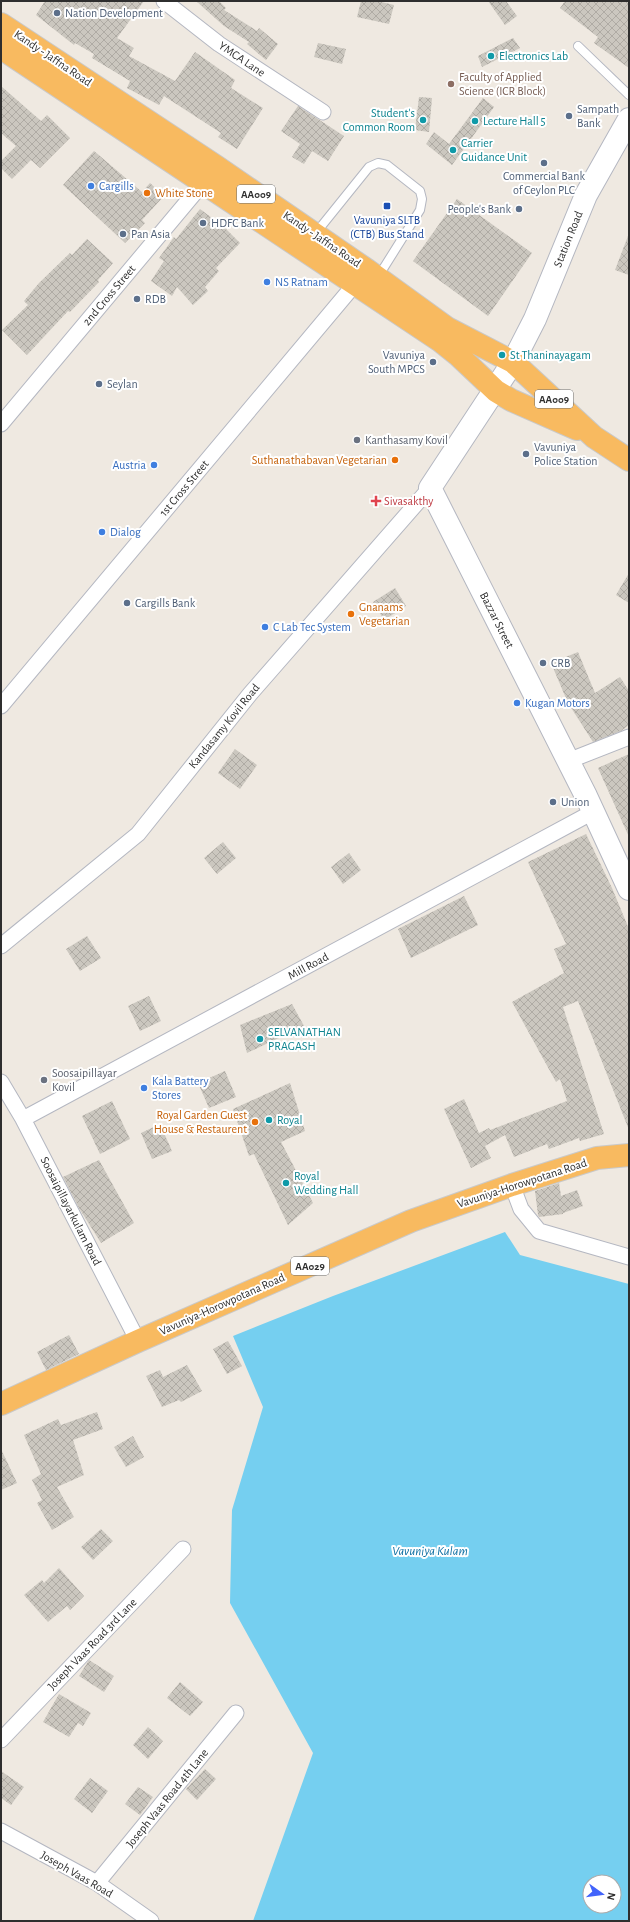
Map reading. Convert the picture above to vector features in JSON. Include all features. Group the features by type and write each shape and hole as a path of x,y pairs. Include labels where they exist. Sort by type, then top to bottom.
{"highway":[{"name":"Kandy - Jaffna Road","path":"1,24 210,175"},
{"name":"Kandy - Jaffna Road","path":"1,48 210,175 300,232 366,278 447,328 513,362 594,437"},
{"name":"Kandy - Jaffna Road","path":"366,278 459,356 496,391 511,400 594,437 629,460"},
{"name":"Vavuniya-Horowpotana Road","path":"1,1404 138,1341 411,1221 512,1185 598,1158 629,1155"}],"main road":[{"name":"Station Road","path":"513,362 535,318 586,195 628,122"},
{"path":"430,488 496,391 513,362"},
{"name":"Bazzar Street","path":"430,488 568,761 629,889"}],"street":[{"name":"YMCA Lane","path":"164,1 219,44 322,112"},
{"name":"2nd Cross Street","path":"3,418 210,175"},
{"name":"1st Cross Street","path":"1,706 366,278"},
{"name":"Kandasamy Kovil Road","path":"1,946 138,834 250,694 430,488"},
{"path":"568,761 629,737"},
{"name":"Mill Road","path":"23,1119 593,812"},
{"name":"Soosaipillayarkulam Road","path":"1,1082 23,1119 138,1341"},
{"path":"512,1185 521,1209 539,1231 629,1257"},
{"name":"Joseph Vaas Road 3rd Lane","path":"1,1740 183,1549"},
{"name":"Joseph Vaas Road 4th Lane","path":"97,1883 236,1713"},
{"name":"Joseph Vaas Road","path":"1,1831 97,1883 151,1921"}],"lane":[{"path":"578,46 629,95"},
{"path":"300,232 368,167 378,163 387,165 420,191 422,199 420,210 366,278"}],"water":[{"name":"Vavuniya Kulam","path":"505,1232 520,1255 629,1284 629,1921 253,1921 313,1753 230,1603 232,1510 263,1407 233,1336 333,1296"}],"building":[{"path":"45,1 144,1 117,38 134,48 129,56 175,81 195,52 235,80 231,88 263,108 237,149 218,137 221,133 164,96 159,105 127,88 130,81 92,58 94,54 75,43 74,45 36,15"},
{"path":"196,1 219,1 226,8 224,10 257,31 259,28 278,44 266,60 247,44 249,42 224,26"},
{"path":"361,1 377,1 394,5 389,24 357,17"},
{"path":"488,1 506,1 517,16 505,25"},
{"path":"565,1 629,1 629,68 594,43 598,37 560,8"},
{"path":"513,38 520,48 482,67 478,56"},
{"path":"318,43 346,49 342,64 314,57"},
{"path":"1,86 41,121 47,115 70,138 40,168 31,160 12,179 1,168 1,161 16,146 1,133"},
{"name":"Student's Common Room","path":"419,97 432,98 429,132 415,130"},
{"path":"483,98 494,107 452,165 426,144 434,132 449,144"},
{"path":"298,106 344,136 328,161 312,151 304,164 292,157 300,144 281,131"},
{"path":"94,151 142,192 150,183 164,196 142,220 145,223 125,243 63,185"},
{"path":"457,199 532,253 488,316 413,261"},
{"path":"200,209 224,227 240,243 216,268 219,271 205,287 208,291 193,305 177,287 172,296 151,281 164,261 159,258 174,237 176,239"},
{"path":"628,236 629,237 629,275 615,270"},
{"path":"87,239 113,263 98,280 99,282 70,312 68,311 27,355 2,330 28,305 24,301 39,283 70,253 72,255"},
{"path":"629,573 629,603 616,595"},
{"path":"395,588 406,606 384,620 373,602"},
{"path":"578,652 595,693 620,677 629,691 629,725 621,731 593,742 568,703 551,663"},
{"path":"235,749 257,765 240,789 218,773"},
{"path":"629,754 629,837 598,768"},
{"path":"586,834 612,888 629,929 629,1130 578,1001 563,1007 604,1134 580,1141 579,1138 549,1149 547,1144 514,1157 505,1135 485,1146 491,1158 471,1168 444,1109 464,1099 479,1133 489,1128 490,1130 567,1101 560,1079 556,1082 512,1002 564,973 554,949 566,944 528,862"},
{"path":"223,842 236,858 217,874 204,858"},
{"path":"349,853 361,870 343,884 331,867"},
{"path":"464,896 478,925 411,958 398,929"},
{"path":"87,936 101,958 80,971 66,949"},
{"path":"149,996 161,1021 140,1031 128,1006"},
{"name":"SELVANATHAN PRAGASH","path":"292,1004 304,1026 247,1053 240,1025"},
{"path":"225,1071 236,1097 209,1108 198,1083"},
{"path":"290,1083 305,1131 281,1142 313,1203 288,1225 254,1154 249,1156 233,1109"},
{"path":"112,1101 130,1139 100,1154 82,1116"},
{"path":"160,1124 172,1151 152,1159 141,1133"},
{"path":"99,1160 134,1223 101,1243 79,1208 63,1177"},
{"path":"559,1183 561,1196 577,1190 583,1206 563,1214 539,1217 535,1191"},
{"path":"69,1335 79,1354 46,1370 37,1352"},
{"path":"228,1341 242,1366 227,1374 213,1349"},
{"path":"187,1365 202,1391 181,1402 179,1400 162,1407 146,1376 160,1370 163,1377"},
{"path":"97,1412 103,1429 73,1440 84,1475 57,1487 74,1517 52,1530 37,1503 42,1500 32,1480 41,1474 24,1435 58,1419 61,1425"},
{"path":"133,1436 144,1457 126,1467 114,1447"},
{"path":"1,1449 17,1483 1,1490"},
{"path":"101,1529 113,1541 93,1560 81,1547"},
{"path":"59,1568 84,1596 70,1610 67,1606 48,1622 24,1595 42,1580 44,1583"},
{"path":"89,1660 114,1676 104,1692 79,1676"},
{"path":"180,1682 203,1702 190,1716 167,1698"},
{"path":"59,1694 91,1713 83,1726 78,1723 69,1737 43,1722"},
{"path":"148,1727 163,1741 148,1759 133,1745"},
{"path":"205,1769 216,1779 197,1800 186,1789"},
{"path":"1,1771 24,1787 11,1805 1,1798"},
{"path":"90,1778 108,1791 92,1813 74,1799"},
{"path":"138,1787 153,1797 140,1815 125,1804"}],"place":[{"name":"Nation Development","path":"57,13"},
{"name":"Electronics Lab","path":"491,56"},
{"name":"Faculty of Applied Science (ICR Block)","path":"451,84"},
{"name":"Sampath Bank","path":"569,116"},
{"name":"Student's Common Room","path":"423,120"},
{"name":"Lecture Hall 5","path":"475,121"},
{"name":"Carrier Guidance Unit","path":"453,150"},
{"name":"Commercial Bank of Ceylon PLC","path":"544,163"},
{"name":"Cargills","path":"91,186"},
{"name":"White Stone","path":"147,193"},
{"name":"Vavuniya SLTB (CTB) Bus Stand","path":"387,206"},
{"name":"People's Bank","path":"519,209"},
{"name":"HDFC Bank","path":"203,223"},
{"name":"Pan Asia","path":"123,234"},
{"name":"NS Ratnam","path":"267,282"},
{"name":"RDB","path":"137,299"},
{"name":"St Thaninayagam","path":"502,355"},
{"name":"Vavuniya South MPCS","path":"433,362"},
{"name":"Seylan","path":"99,384"},
{"name":"Kanthasamy Kovil","path":"357,440"},
{"name":"Vavuniya Police Station","path":"526,454"},
{"name":"Suthanathabavan Vegetarian","path":"395,460"},
{"name":"Austria","path":"154,465"},
{"name":"Sivasakthy","path":"376,501"},
{"name":"Dialog","path":"102,532"},
{"name":"Cargills Bank","path":"127,603"},
{"name":"Gnanams Vegetarian","path":"351,614"},
{"name":"C Lab Tec System","path":"265,627"},
{"name":"CRB","path":"543,663"},
{"name":"Kugan Motors","path":"517,703"},
{"name":"Union","path":"553,802"},
{"name":"SELVANATHAN PRAGASH","path":"260,1039"},
{"name":"Soosaipillayar Kovil","path":"44,1080"},
{"name":"Kala Battery Stores","path":"144,1088"},
{"name":"Royal","path":"269,1120"},
{"name":"Royal Garden Guest House & Restaurent","path":"255,1122"},
{"name":"Royal Wedding Hall","path":"286,1183"}]}
